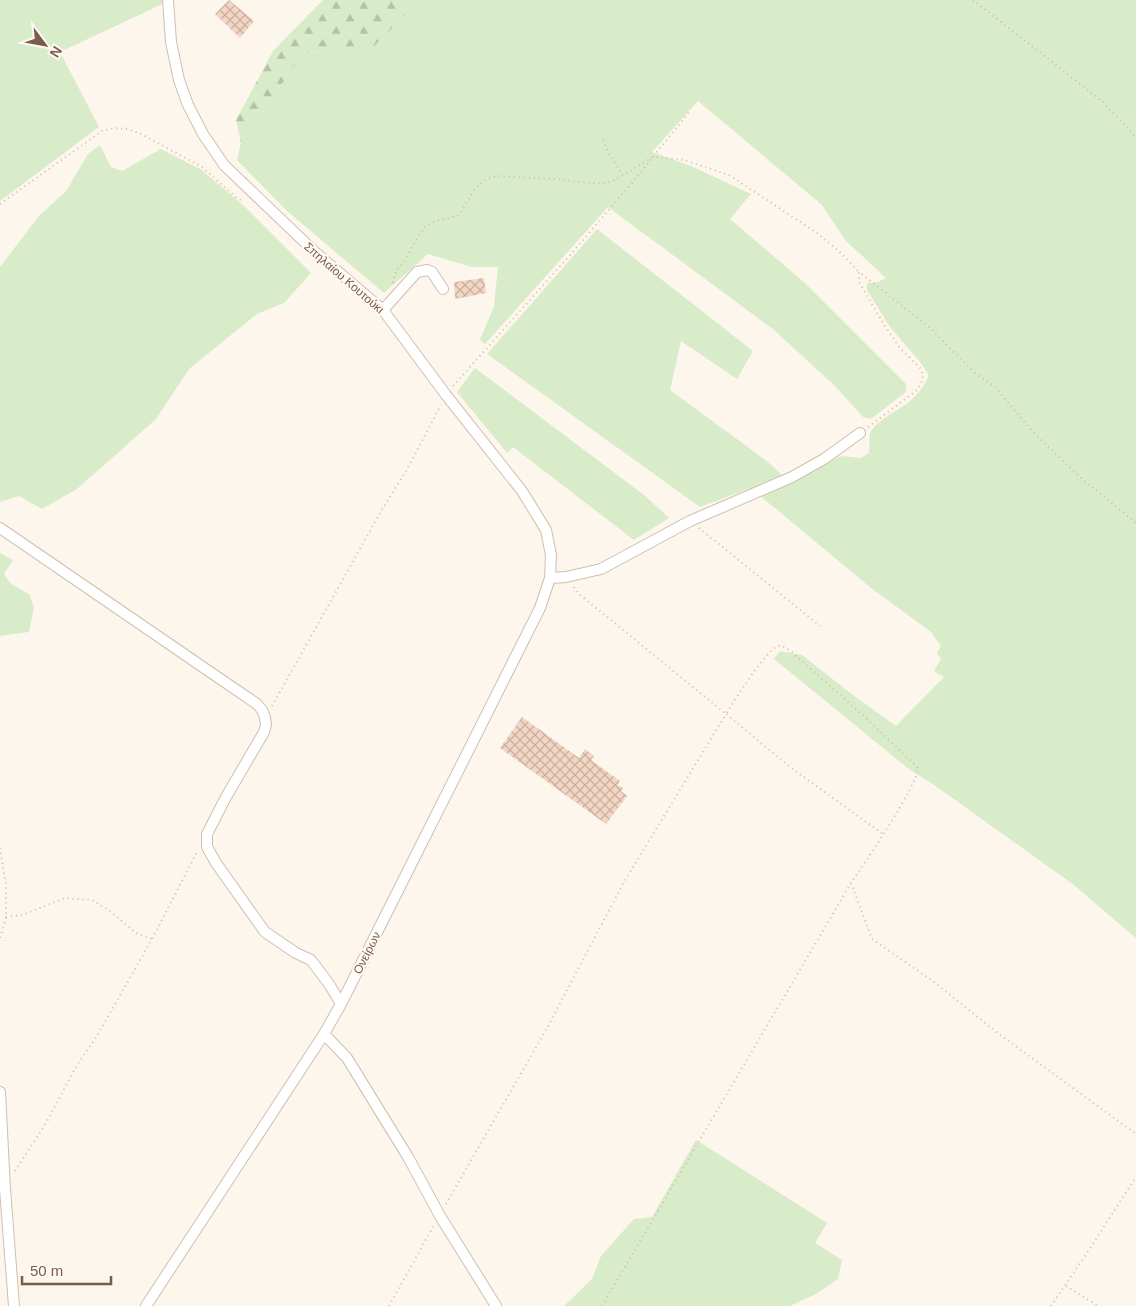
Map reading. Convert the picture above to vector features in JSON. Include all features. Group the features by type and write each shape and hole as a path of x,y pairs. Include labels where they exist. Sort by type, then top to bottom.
{"street":[{"name":"Σπηλαίου Κουτούκι","path":"168,0 170,42 179,80 188,105 202,134 224,165 254,195 316,254 383,310 446,395 522,492 546,530 551,554 550,578"},
{"path":"383,310 417,272 422,270 432,272 443,289"},
{"path":"550,578 566,577 601,569 690,521 792,476 824,459 860,433"},
{"path":"0,528 257,704 262,710 266,725 264,732 226,796 207,834 207,848 265,932 296,953 311,960 341,1004"},
{"name":"Ονείρων","path":"146,1306 324,1034 341,1004 540,608 550,578"},
{"path":"324,1034 347,1058 408,1157 440,1216 496,1306"},
{"path":"0,1092 14,1306"}],"path":[{"path":"973,0 1103,102 1136,137"},
{"path":"0,204 102,131 116,128 128,129 175,151 202,167 238,199 245,201"},
{"path":"603,140 609,154 623,175"},
{"path":"396,296 392,282 396,271 404,262 416,238 426,226 436,221 456,216 461,212 474,190 487,179 497,176 555,178 589,183 604,183 613,181 653,156 684,160 729,176 817,233 842,254 859,272 928,326 975,373 995,387 1033,432 1082,480 1136,523"},
{"path":"859,272 859,282 883,324 900,348 921,369 922,376 921,384 917,390 860,433"},
{"path":"690,521 820,626"},
{"path":"566,577 579,594 790,767 883,834"},
{"path":"389,1306 424,1240 440,1216 541,1038 624,882 726,714 765,656 776,647 783,646 866,718 918,768 919,774 851,883 602,1306"},
{"path":"0,848 6,885 6,917 0,939"},
{"path":"15,1172 46,1123 77,1065 97,1036 152,939 198,851"},
{"path":"851,883 872,939 934,982 999,1034 1136,1134"},
{"path":"6,917 22,915 65,898 92,900 110,911 136,933 152,939"},
{"path":"1050,1306 1136,1177"},
{"path":"1065,1285 1098,1306"}],"green space":[{"path":"0,0 171,0 60,52 99,127 0,201"},
{"path":"323,0 420,0 374,46 354,51 303,53 241,143 236,120 273,51"},
{"path":"420,0 1136,0 1136,938 1074,885 930,782 910,770 774,659 780,651 802,655 896,726 944,677 934,671 941,659 937,653 941,646 931,632 871,588 759,495 841,456 861,458 869,453 872,429 913,398 929,376 921,363 890,327 867,290 867,283 878,282 886,278 845,240 822,205 698,101 652,152 691,166 751,194 730,219 805,283 906,384 906,392 871,419 863,417 837,388 774,330 608,207 485,344 480,340 494,306 498,267 472,267 428,254 384,293 287,211 237,160 241,143 303,53 354,51"},
{"path":"100,145 111,167 122,171 161,149 200,169 241,203 311,273 284,303 257,314 189,369 156,419 77,489 42,509 19,496 0,502 0,267 39,216 66,191 88,154"},
{"path":"597,229 753,351 737,379 681,341 670,390 768,462 783,476 700,507 487,354"},
{"path":"475,368 644,495 669,518 634,540 513,447 507,453 457,392"},
{"path":"0,553 13,560 4,574 11,584 29,594 34,607 29,632 0,636"},
{"path":"696,1140 827,1223 815,1243 842,1260 838,1279 816,1294 790,1306 564,1306 592,1279 601,1256 634,1219 652,1217"}],"building":[{"path":"229,0 254,21 240,38 215,14"},
{"path":"484,278 486,293 455,299 454,282"},
{"path":"522,717 579,758 585,749 594,756 591,760 620,781 618,785 623,788 621,791 627,796 606,824 500,748"}]}
